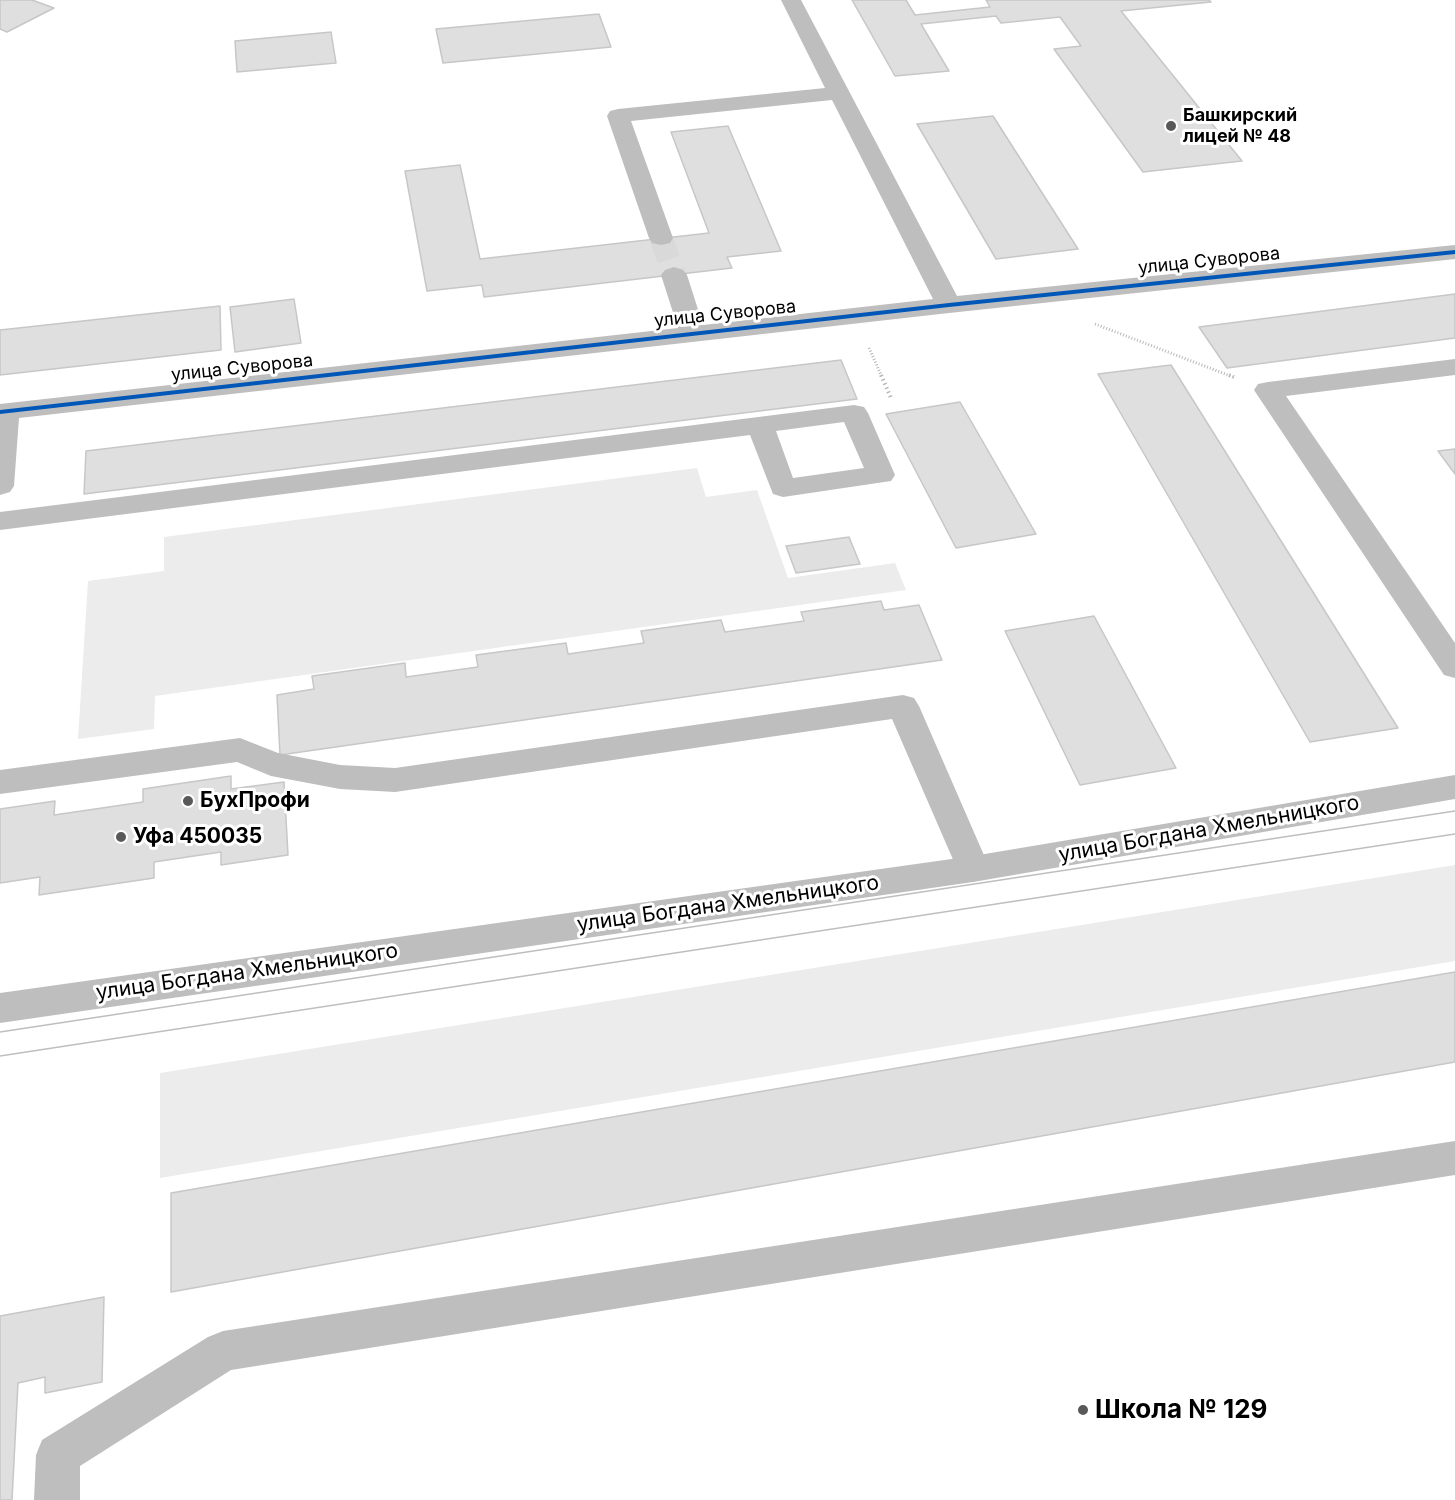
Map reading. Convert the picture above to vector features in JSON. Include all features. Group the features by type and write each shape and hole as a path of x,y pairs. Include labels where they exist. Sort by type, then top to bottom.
{"street":[{"path":"791,0 949,305"},
{"path":"661,238 618,116 839,93"},
{"name":"улица Суворова","path":"3,412 949,305 1455,252"},
{"path":"674,275 693,334"},
{"path":"1455,366 1268,390 1455,667"},
{"path":"0,486 3,412"},
{"path":"0,521 854,413 881,475 783,488 760,425"},
{"path":"0,782 240,750 271,764 340,777 395,780 903,706 973,869"},
{"name":"улица Богдана Хмельницкого","path":"0,1008 973,869 1455,788"},
{"path":"57,1500 58,1455 224,1351 1455,1158"}],"path":[{"path":"1092,323 1268,390"},
{"path":"854,413 891,398 865,338"}],"shaded area":[{"path":"697,468 706,497 757,490 788,578 895,563 906,590 155,696 154,729 78,739 88,581 164,571 164,537"},
{"path":"1455,865 1455,961 160,1178 160,1073"}],"building":[{"path":"0,0 32,0 54,8 7,32 0,29"},
{"path":"852,0 906,0 915,15 990,7 986,0 1209,0 1211,2 1121,11 1242,161 1143,172 1054,49 1081,46 1060,17 1001,23 996,16 921,24 949,71 895,76"},
{"path":"599,14 611,47 443,63 436,29"},
{"path":"331,32 336,63 237,72 235,41"},
{"path":"993,116 1078,249 996,259 917,124"},
{"path":"728,126 781,251 727,257 732,268 484,297 482,285 427,291 405,171 460,165 480,259 709,233 671,132"},
{"path":"1455,294 1455,338 1227,368 1199,327"},
{"path":"294,299 301,343 235,352 230,307"},
{"path":"220,306 221,350 0,375 0,330"},
{"path":"841,360 857,399 84,494 86,451"},
{"path":"1171,365 1398,728 1310,742 1098,374"},
{"path":"960,402 1036,534 956,548 886,414"},
{"path":"1455,449 1455,474 1438,451"},
{"path":"849,537 860,564 796,573 786,546"},
{"path":"881,601 884,610 919,605 942,660 280,755 277,695 314,689 312,676 405,663 406,677 478,667 476,655 566,643 568,654 644,643 641,631 721,620 725,632 804,621 801,612"},
{"path":"1094,616 1176,768 1080,785 1005,631"},
{"path":"231,776 231,789 284,782 288,855 221,865 221,852 154,862 154,878 39,895 40,877 0,883 0,809 55,801 54,815 143,802 143,789"},
{"path":"1455,972 1455,1062 171,1292 171,1193"},
{"path":"104,1297 102,1382 45,1393 45,1377 18,1383 12,1500 0,1500 0,1316"}],"tunnel":[{"path":"661,238 674,275"}],"tram line":[{"path":"0,1032 1455,811"},
{"path":"0,1056 1455,834"}],"cycle path":[{"path":"0,412 949,305 1455,252"}],"place":[{"name":"Башкирский лицей № 48","path":"1171,126"},
{"name":"БухПрофи","path":"188,801"},
{"name":"Уфа 450035","path":"121,837"},
{"name":"Школа № 129","path":"1083,1410"}]}
